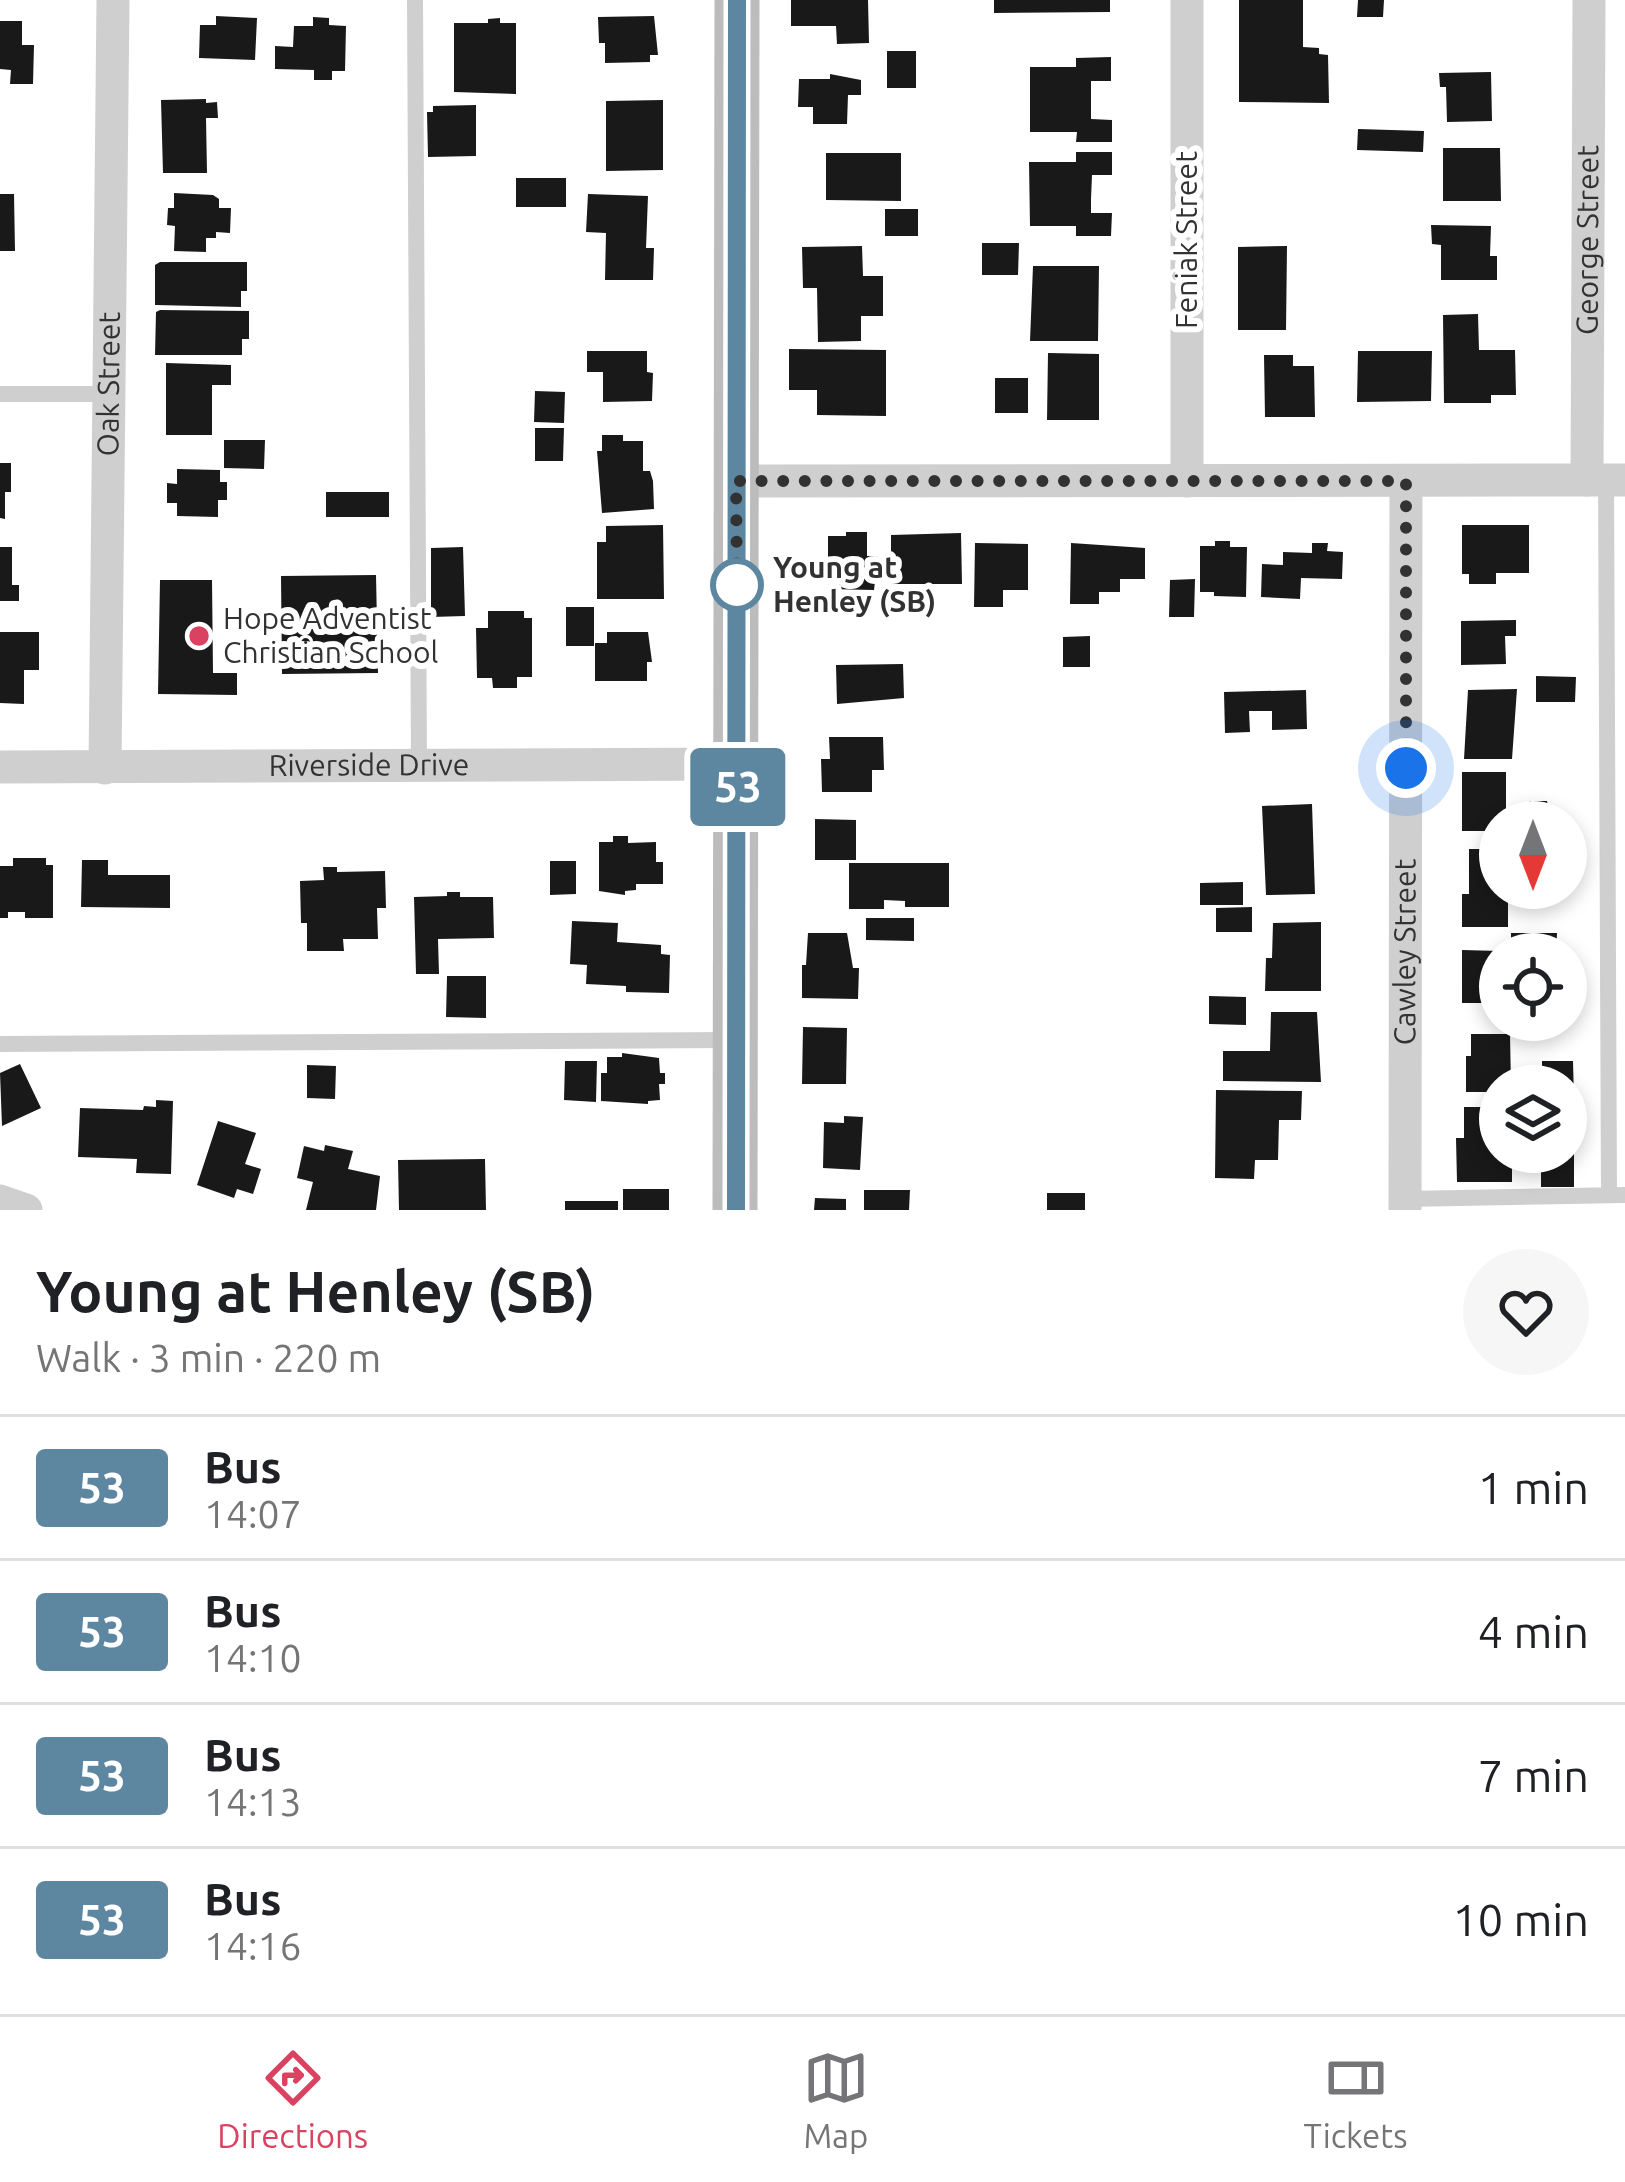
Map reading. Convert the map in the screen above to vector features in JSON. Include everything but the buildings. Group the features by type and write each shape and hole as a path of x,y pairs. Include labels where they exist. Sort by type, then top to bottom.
{"street":[{"name":"Oak Street","path":"105,768 113,0"},
{"path":"735,1210 737,0"},
{"name":"Feniak Street","path":"1187,0 1187,481"},
{"name":"George Street","path":"1588,0 1606,480"},
{"path":"736,481 1606,480"},
{"name":"Cawley Street","path":"1404,1204 1406,481"},
{"name":"Riverside Drive","path":"0,767 739,764"},
{"path":"0,1201 26,1210"}],"lane":[{"path":"415,0 419,766"},
{"path":"0,394 109,394"},
{"path":"1404,1204 1617,1195 1606,480"},
{"path":"0,1043 736,1040"}],"bus line":[{"name":"53","path":"736,1210 737,0"}],"place":[{"name":"Young at Henley (SB)","path":"737,585"},
{"name":"Hope Adventist Christian School","path":"199,636"}],"route":[{"path":"737,585 736,481 1406,481 1406,768"}]}
